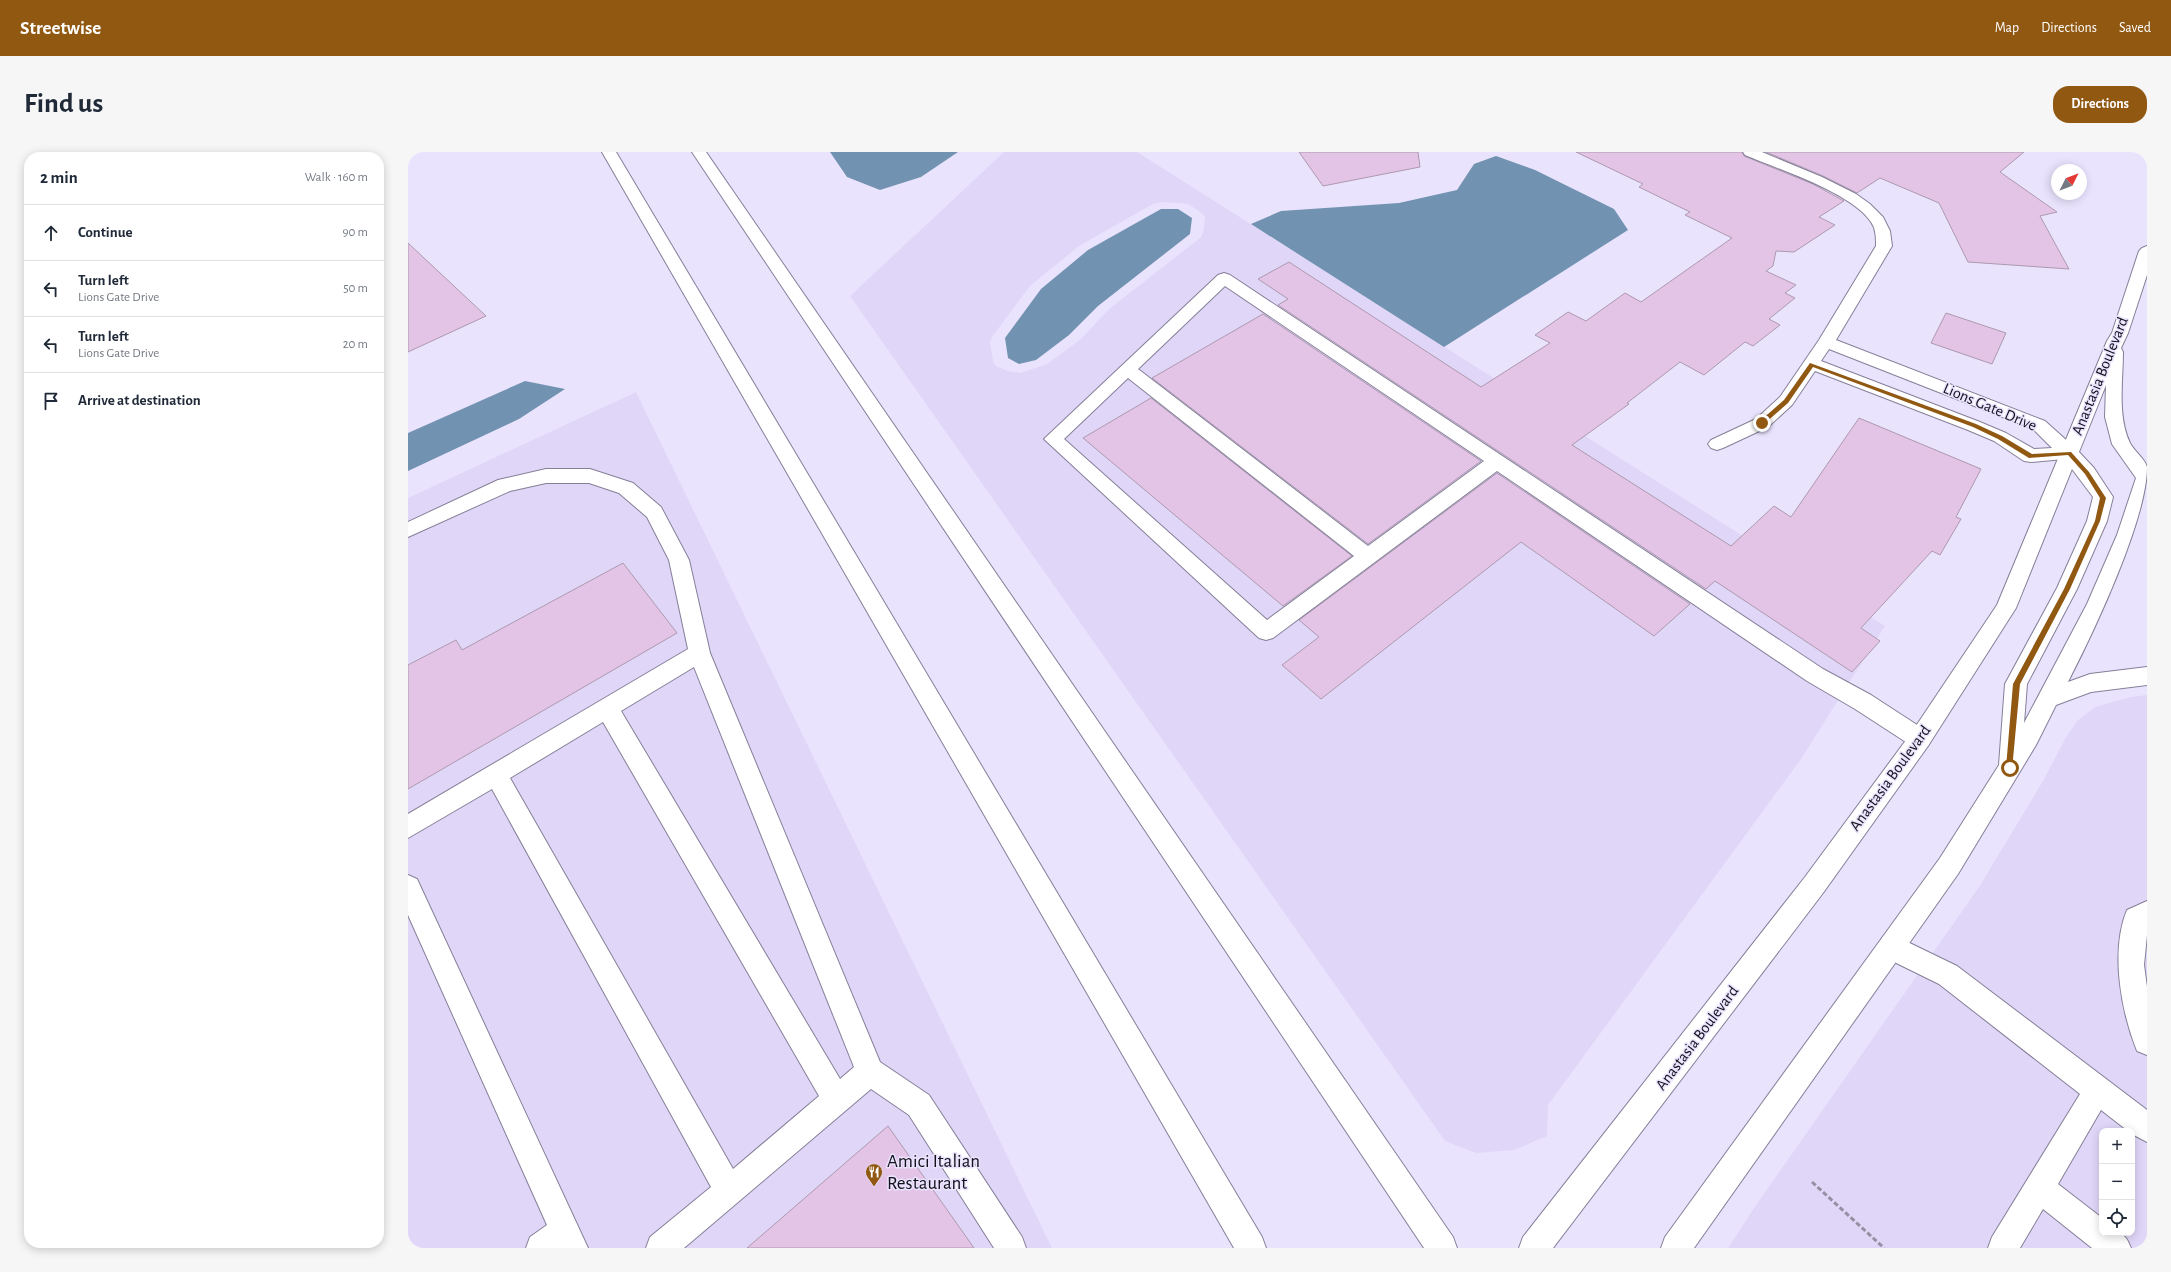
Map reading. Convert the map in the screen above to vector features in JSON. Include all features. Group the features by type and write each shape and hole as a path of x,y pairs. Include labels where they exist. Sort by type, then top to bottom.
{"main road":[{"path":"609,152 1251,1248"},
{"path":"699,152 1442,1248"},
{"path":"1717,444 1762,423 1786,401 1826,342 1884,246 1884,232 1876,218 1864,206 1848,195 1750,152"},
{"name":"Anastasia Boulevard","path":"1534,1248 1814,885 1920,739 2006,608 2115,341 2120,333 2147,251"},
{"path":"1497,461 1266,632 1053,440 1224,278 1497,461 1815,675 1863,702 1920,739"},
{"path":"1676,1248 1949,866 2028,738 2097,604 2124,542 2146,476 2121,444 2114,417 2115,341"},
{"name":"Lions Gate Drive","path":"1826,342 2039,424 2069,453"},
{"name":"Lions Gate Drive","path":"1812,364 2000,437 2031,456 2069,453"},
{"path":"1127,369 1368,556"},
{"path":"1926,407 1936,384"},
{"path":"2010,768 2016,684 2067,589 2098,521 2103,498 2087,473 2069,453"},
{"path":"408,530 505,485 546,476 590,476 626,488 654,512 679,560 699,653 870,1072 919,1105 1011,1248"},
{"path":"408,827 699,653"},
{"path":"2049,698 2090,683 2147,676"},
{"path":"607,708 837,1100"},
{"path":"496,775 729,1191"},
{"path":"408,887 569,1239 541,1248"},
{"path":"2147,913 2136,919 2131,965 2138,1017 2147,1041"},
{"path":"1891,947 1948,975 2096,1091 2147,1128"},
{"path":"661,1248 870,1072"},
{"path":"2003,1248 2040,1188 2096,1091"},
{"path":"2040,1188 2116,1248"}],"path":[{"path":"1812,1182 1884,1248"}],"shaded area":[{"path":"1004,152 1137,152 1885,626 1801,759 1548,1105 1547,1136 1514,1150 1476,1153 1445,1141 850,296","holes":["1163,202 1188,204 1202,213 1205,217 1203,233 1200,238 1109,309 1081,339 1047,364 1020,373 1008,371 996,366 993,361 990,342 992,337 1030,286 1079,246 1153,204"]},
{"path":"636,392 1052,1248 408,1248 408,498"},
{"path":"2147,695 2147,1248 1728,1248 1756,1205 1979,887 2043,781 2065,739 2077,721 2095,707 2130,697"}],"water":[{"path":"830,152 958,152 921,177 880,190 847,177"},
{"path":"1496,156 1535,170 1614,209 1628,230 1444,347 1251,224 1281,211 1399,203 1457,190 1474,164"},
{"path":"1161,209 1178,209 1192,218 1190,234 1098,306 1069,335 1036,360 1019,364 1008,358 1005,338 1041,289 1088,250"},
{"path":"525,381 565,389 519,419 408,471 408,433"}],"building":[{"path":"1299,152 1418,152 1420,167 1323,186"},
{"path":"1576,152 1742,152 1744,156 1813,184 1844,201 1819,217 1835,225 1794,252 1776,251 1773,266 1766,271 1796,285 1785,293 1795,298 1769,319 1780,325 1753,346 1745,342 1704,375 1680,362 1627,403 1629,404 1572,445 1731,546 1774,506 1791,517 1859,418 1981,469 1956,517 1961,519 1940,555 1932,551 1861,628 1880,641 1852,672 1715,581 1706,589 1278,305 1288,299 1258,279 1289,262 1481,387 1550,343 1535,335 1568,312 1586,321 1625,293 1641,302 1732,238 1685,215 1690,212 1639,187 1643,184"},
{"path":"1766,152 2024,152 2000,172 2057,212 2040,216 2069,269 1968,262 1939,203 1880,178 1857,193 1823,176"},
{"path":"408,243 486,316 408,352"},
{"path":"1946,313 2006,333 1992,364 1931,343"},
{"path":"1263,314 1481,461 1368,544 1152,378"},
{"path":"1151,398 1352,556 1283,606 1083,438"},
{"path":"1497,473 1690,604 1654,636 1521,542 1321,699 1282,665 1319,637 1299,620"},
{"path":"623,563 677,633 408,789 408,665 456,640 462,650"},
{"name":"Amici Italian Restaurant","path":"888,1126 974,1248 747,1248"}],"place":[{"name":"Amici Italian Restaurant","path":"874,1187"}],"route":[{"path":"1762,423 1786,401 1812,364 1974,426 2000,437 2031,456 2069,453 2087,473 2103,498 2098,521 2067,589 2016,684 2010,768"}]}
